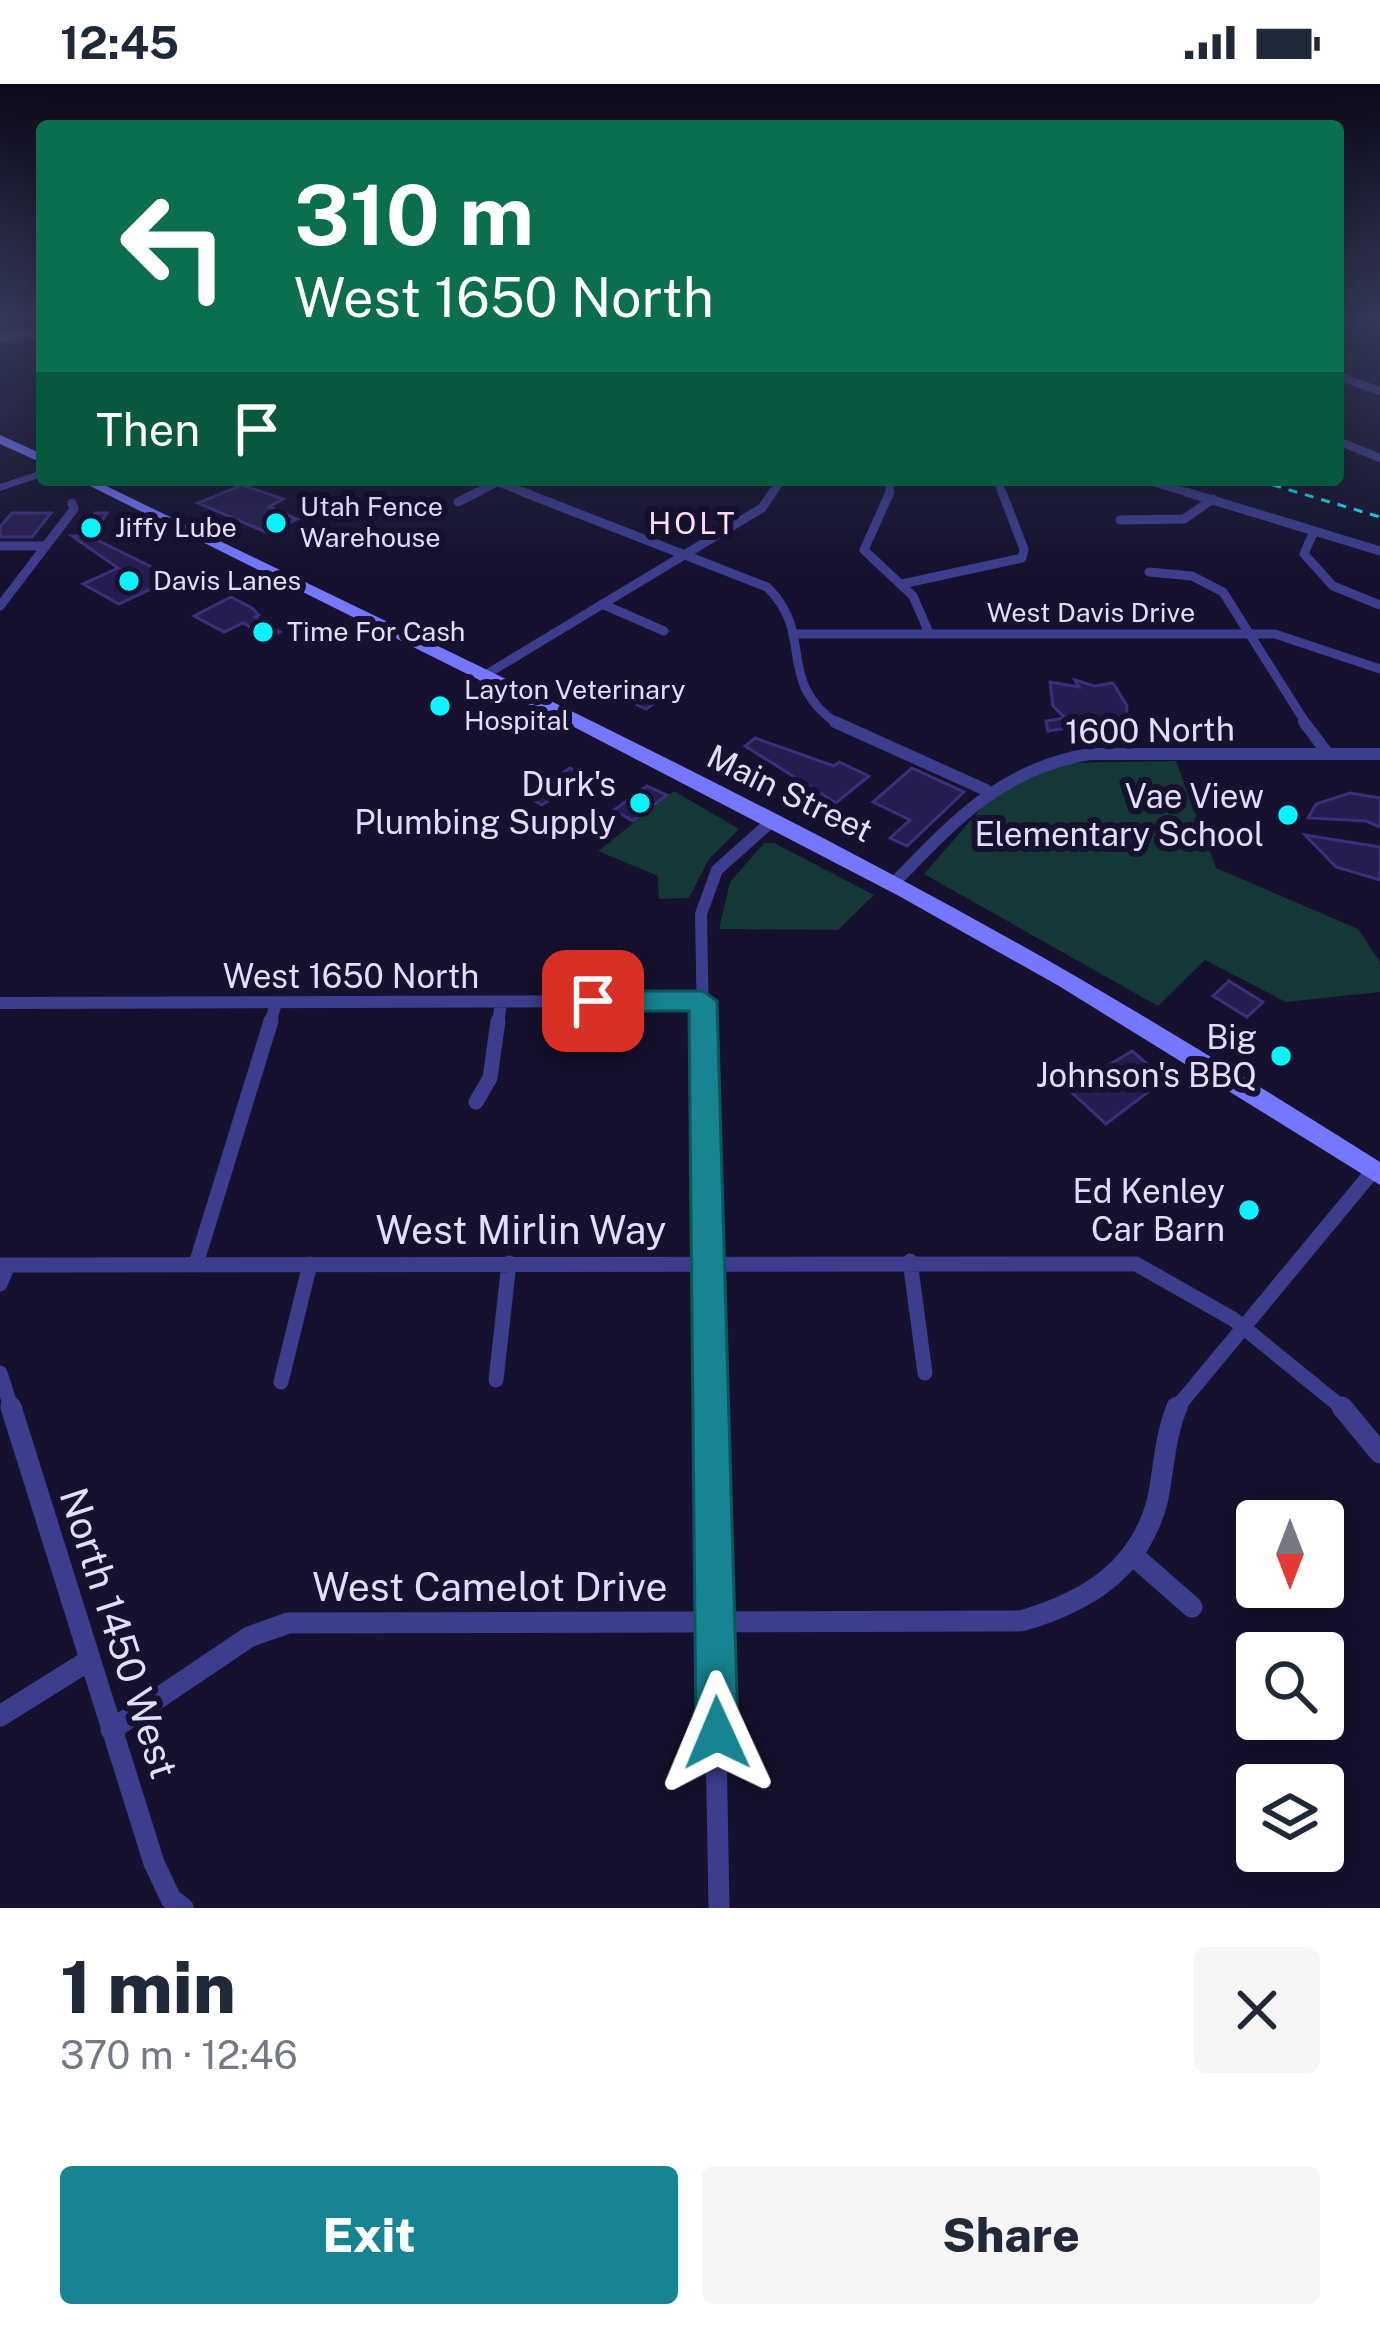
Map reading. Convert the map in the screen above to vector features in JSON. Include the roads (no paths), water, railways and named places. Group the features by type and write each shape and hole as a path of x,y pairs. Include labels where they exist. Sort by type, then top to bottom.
{"main road":[{"path":"0,439 36,456"},
{"name":"Main Street","path":"96,486 896,881 1178,1044 1377,1173"}],"street":[{"path":"1344,443 1380,458"},
{"path":"0,488 36,475"},
{"path":"458,502 488,486"},
{"path":"511,486 767,587 789,607 802,687 826,718 986,790"},
{"path":"482,677 773,500 779,486"},
{"path":"890,486 888,504 863,542 870,558 902,584 929,634"},
{"path":"902,584 1022,558 1024,549 999,486"},
{"path":"1166,486 1380,551"},
{"path":"1120,520 1184,519 1213,500"},
{"path":"0,606 74,509 72,502"},
{"path":"1314,531 1304,554 1317,574 1380,605"},
{"path":"0,546 46,546"},
{"path":"1149,572 1210,583 1223,592 1328,754"},
{"path":"0,586 15,586"},
{"path":"602,604 664,631"},
{"name":"West Davis Drive","path":"796,634 1249,634 1295,638 1380,669"},
{"name":"1600 North","path":"896,881 986,790 1024,766 1069,756 1380,754"},
{"path":"719,1908 701,914 717,870 772,820"},
{"name":"West 1650 North","path":"0,1003 703,1001"},
{"path":"196,1264 276,1003"},
{"path":"476,1102 490,1078 501,1003"},
{"name":"West Camelot Drive","path":"111,1730 249,1637 288,1623 1021,1621 1066,1609 1100,1591 1135,1557 1156,1506 1162,1440 1179,1400 1377,1173"},
{"path":"910,1261 925,1373"},
{"path":"496,1380 509,1263"},
{"path":"281,1382 310,1264"},
{"name":"West Mirlin Way","path":"4,1265 1136,1264 1174,1278 1346,1408 1380,1453"},
{"path":"0,1284 4,1265"},
{"name":"North 1450 West","path":"0,1373 154,1863 172,1900 183,1908"},
{"path":"1135,1557 1192,1607"},
{"path":"0,1716 88,1661"}],"railway":[{"path":"1276,486 1380,517"}],"place":[{"name":"Utah Fence Warehouse","path":"276,523"},
{"name":"Jiffy Lube","path":"91,528"},
{"name":"Davis Lanes","path":"129,581"},
{"name":"Time For Cash","path":"263,632"},
{"name":"Layton Veterinary Hospital","path":"440,706"},
{"name":"Durk's Plumbing Supply","path":"640,803"},
{"name":"Vae View Elementary School","path":"1288,815"},
{"name":"Big Johnson's BBQ","path":"1281,1056"},
{"name":"Ed Kenley Car Barn","path":"1249,1210"}],"district":[{"name":"HOLT","path":"693,524"}]}
